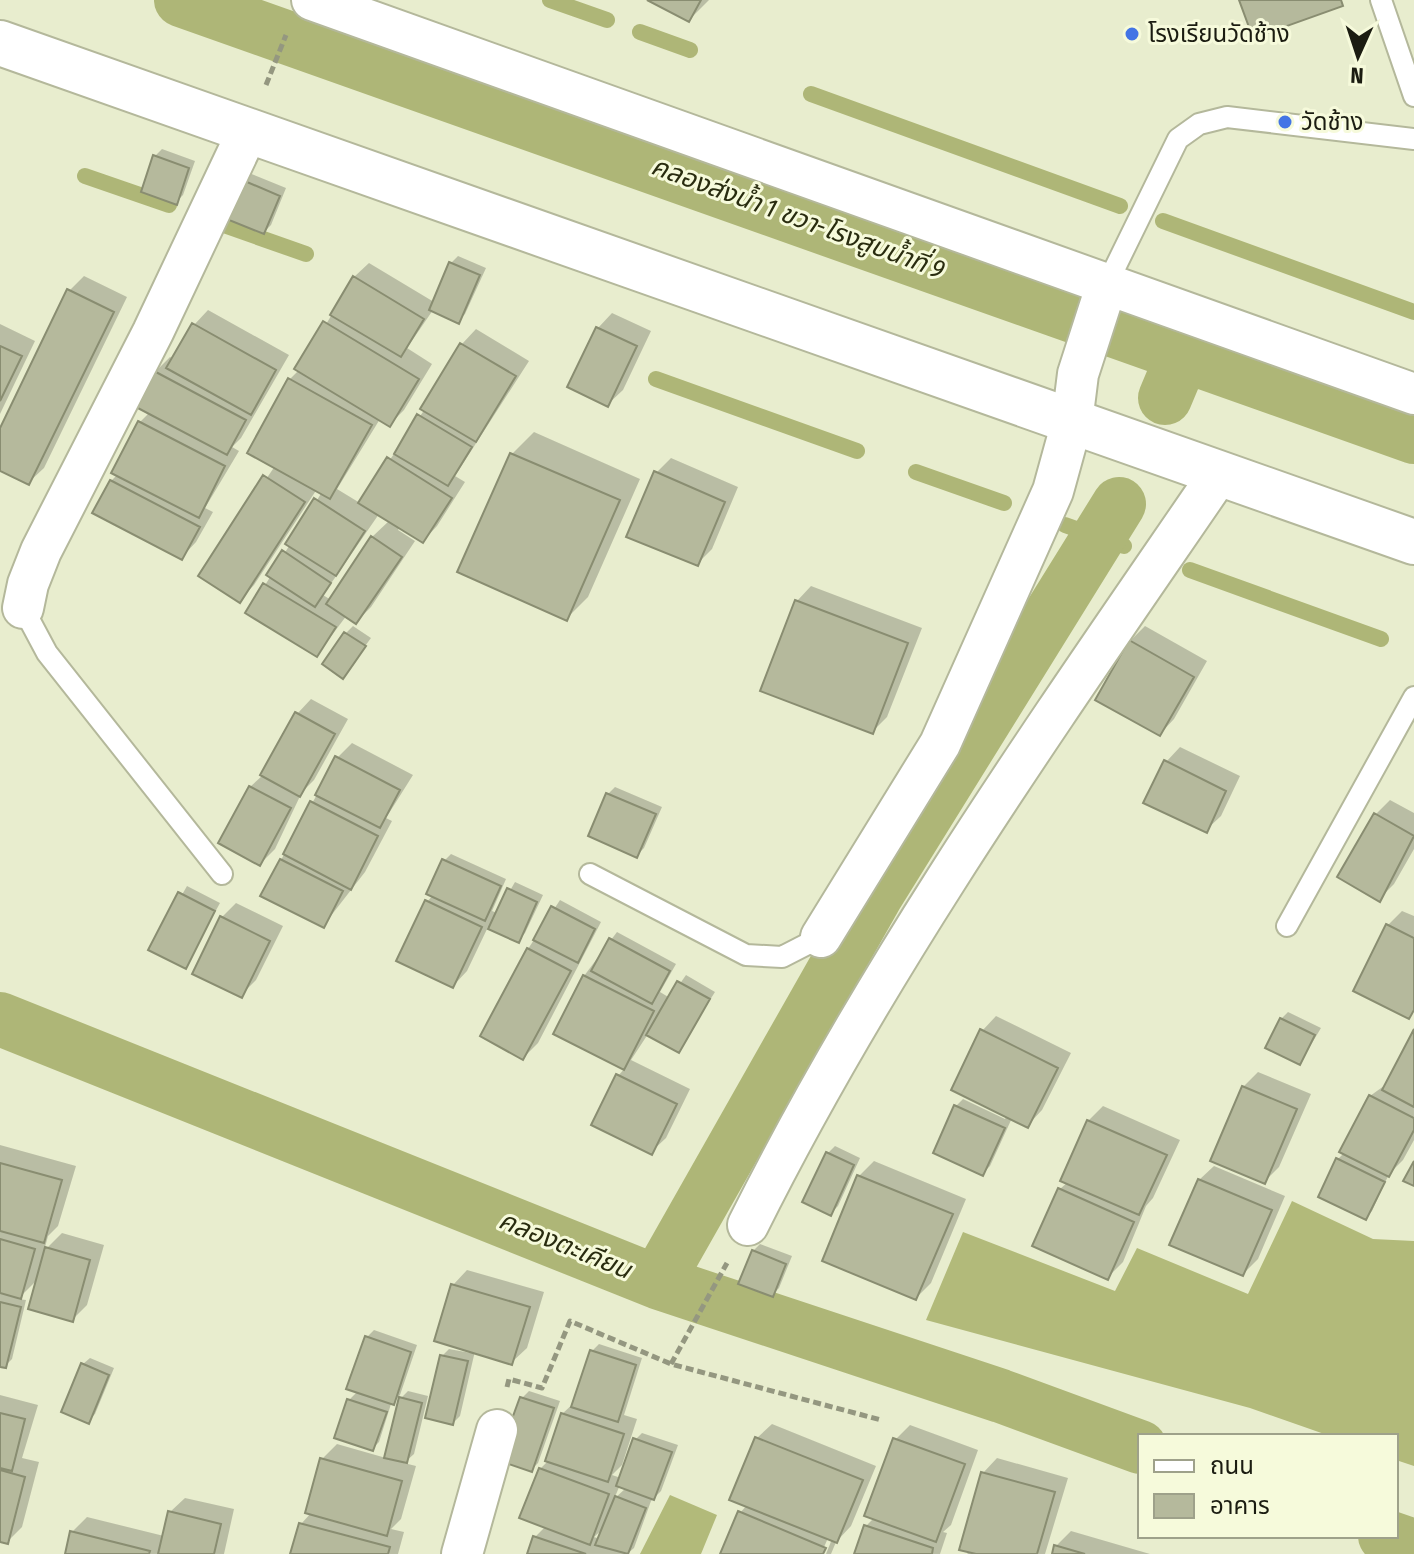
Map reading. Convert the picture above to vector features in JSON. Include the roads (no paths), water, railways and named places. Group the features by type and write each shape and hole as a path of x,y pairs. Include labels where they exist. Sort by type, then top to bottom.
{"main road":[{"path":"0,43 1414,542"}],"street":[{"path":"302,11 1103,295 1414,394"},
{"path":"23,608 28,584 41,551 153,332 248,131"},
{"path":"821,937 940,744 1053,491 1072,422 1078,374 1103,295"},
{"path":"739,1242 796,1127 965,846 1219,474"},
{"path":"462,1554 497,1430"}],"lane":[{"path":"1381,0 1414,96"},
{"path":"1103,295 1178,139 1199,124 1227,117 1414,139"},
{"path":"23,608 47,653 222,874"},
{"path":"1287,926 1414,697"},
{"path":"590,874 746,955 782,957 821,937"}],"waterway":[{"name":"คลองส่งน้ำ 1 ขวา-โรงสูบน้ำที่ 9","path":"181,0 1414,437"},
{"path":"550,0 607,20"},
{"path":"640,32 690,50"},
{"path":"811,94 1120,206"},
{"path":"85,176 169,205"},
{"path":"1163,221 1414,312"},
{"path":"221,224 306,254"},
{"path":"1165,398 1183,355"},
{"path":"656,379 857,451"},
{"path":"916,472 1004,503"},
{"path":"657,1282 877,894 1119,504"},
{"path":"1065,525 1124,546"},
{"path":"1190,570 1381,639"},
{"name":"คลองตะเคียน","path":"0,1019 657,1282 1001,1396 1138,1446"},
{"name":"คลองตะเคียน","path":"1391,1538 1414,1546"}],"place":[{"name":"โรงเรียนวัดช้าง","path":"1132,34"},
{"name":"วัดช้าง","path":"1285,122"}]}
